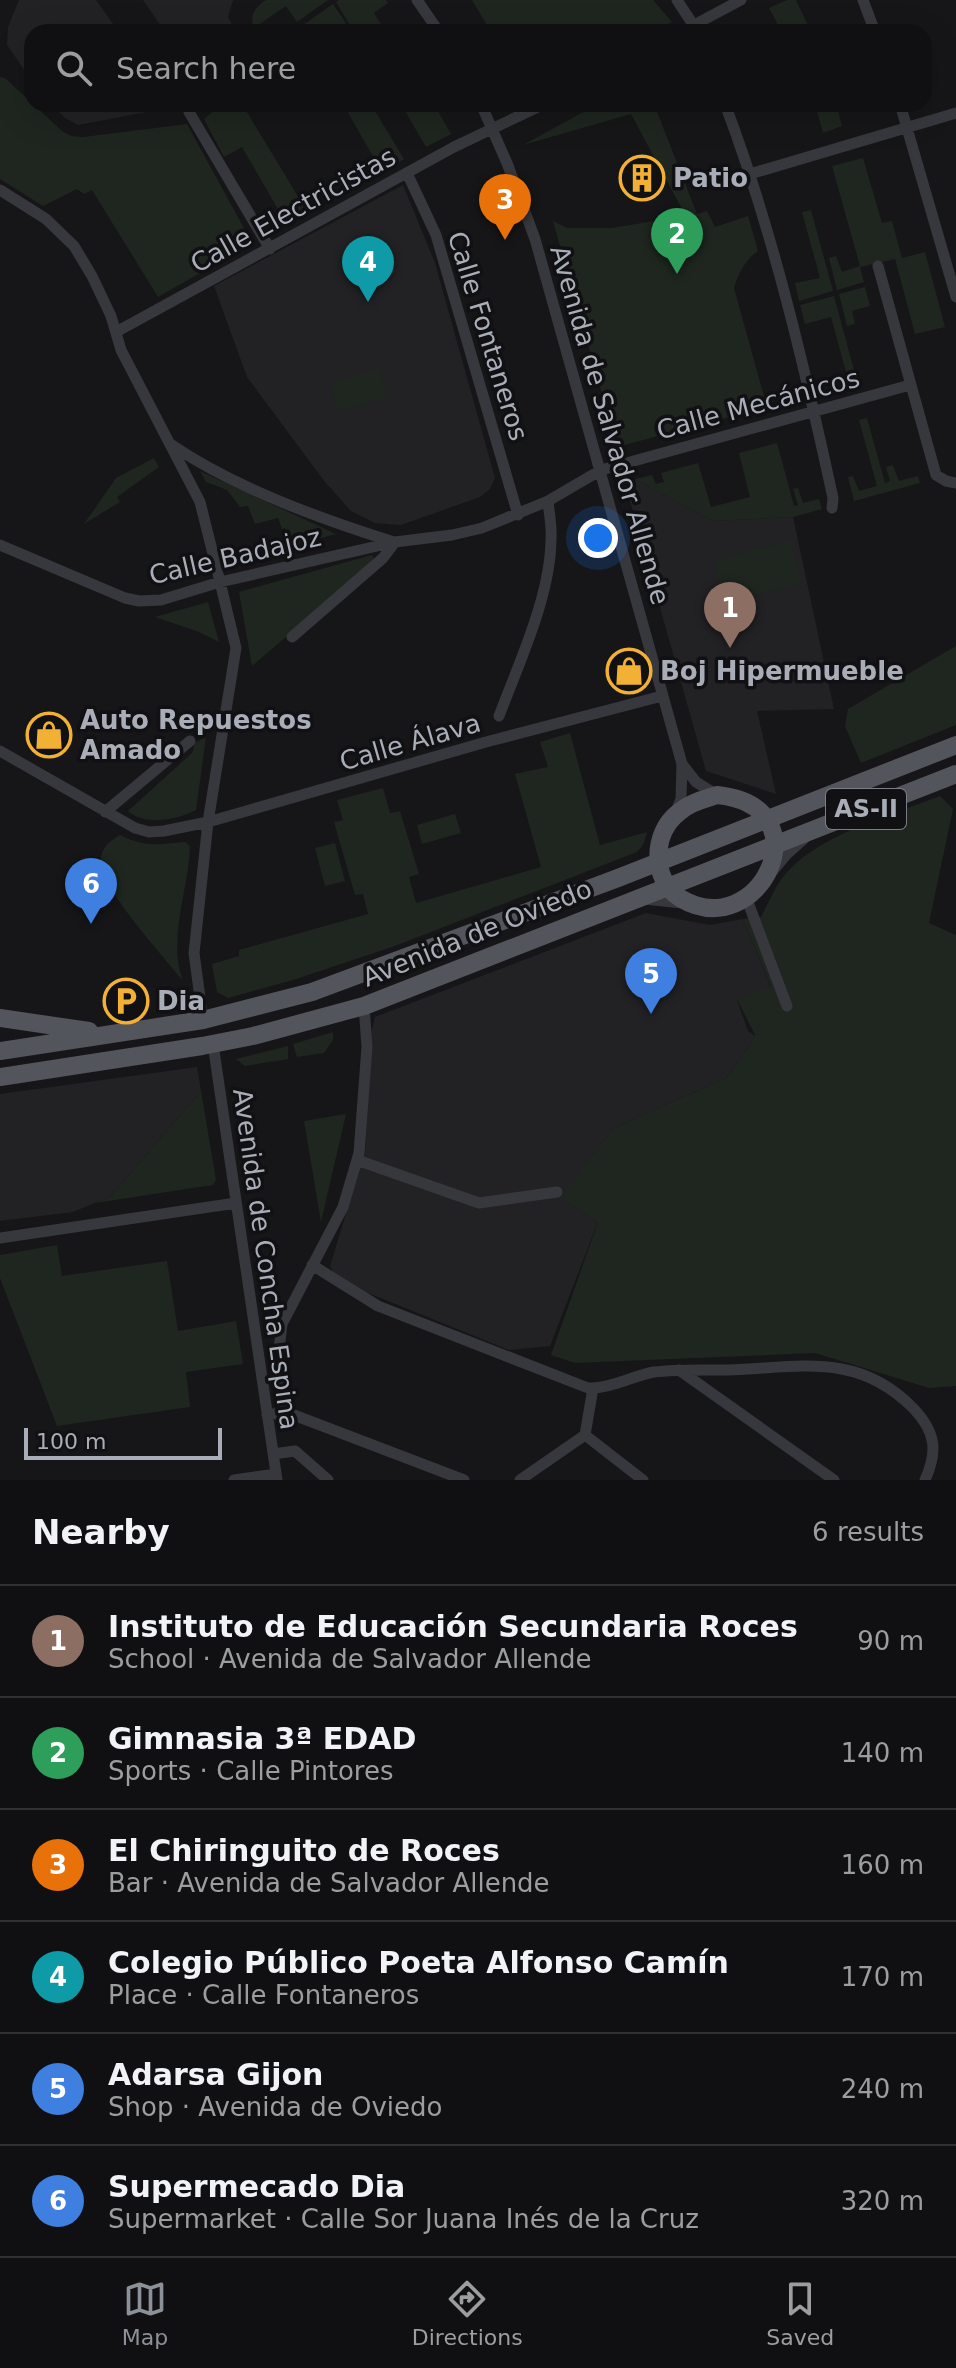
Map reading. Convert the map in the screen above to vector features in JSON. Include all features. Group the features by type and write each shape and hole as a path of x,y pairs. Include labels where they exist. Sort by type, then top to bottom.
{"main road":[{"name":"Avenida de Oviedo","path":"0,1051 203,1020 318,990 956,745"},
{"name":"Avenida de Oviedo","path":"0,1077 213,1044 364,1006 956,774"},
{"path":"749,803 765,819 775,844 766,880 746,897 714,908 694,905 677,897 666,886 657,862 663,832 675,815 693,802 717,795 749,803 767,808 793,809"},
{"name":"Avenida de Oviedo","path":"0,1018 112,1034"}],"street":[{"path":"417,0 434,24"},
{"path":"677,0 693,24"},
{"path":"702,24 741,0"},
{"path":"863,0 872,24"},
{"path":"189,112 270,249"},
{"name":"Avenida de Salvador Allende","path":"485,112 535,239 682,764 681,799 675,815"},
{"name":"Calle Electricistas","path":"116,332 407,173 528,112"},
{"path":"728,112 750,174 813,412 833,498 832,508"},
{"path":"903,112 956,297"},
{"path":"750,174 956,113"},
{"name":"Calle Fontaneros","path":"407,173 436,235 518,515"},
{"path":"0,190 46,219 74,246 92,276 121,350 200,502 220,582 236,648 208,822 194,953 203,1020"},
{"path":"878,266 936,475 956,483"},
{"name":"Calle Mecánicos","path":"395,542 452,535 518,515 601,470 910,385"},
{"path":"169,442 199,464 239,483 352,529 395,542 383,558 292,637"},
{"path":"499,716 534,624 549,561 552,537 548,501"},
{"name":"Calle Badajoz","path":"0,545 125,598 139,601 161,600 220,582 395,542"},
{"name":"Calle Álava","path":"0,751 124,823 149,832 164,831 208,822 486,742 662,696"},
{"path":"105,812 190,741"},
{"path":"682,764 696,782 717,795"},
{"path":"766,880 786,855 827,825"},
{"path":"746,897 787,1006"},
{"path":"631,900 652,899 694,905"},
{"path":"286,1412 278,1359 282,1324 343,1207 357,1160 367,1047 364,1006"},
{"name":"Avenida de Concha Espina","path":"213,1044 276,1477"},
{"path":"357,1160 479,1203 557,1192"},
{"path":"0,1238 236,1203"},
{"path":"312,1265 378,1306 593,1388 679,1369 728,1370 818,1364 873,1379 900,1395 923,1421 934,1449 925,1480"},
{"path":"679,1369 834,1480"},
{"path":"520,1480 585,1435 593,1388"},
{"path":"267,1415 286,1412 464,1480"},
{"path":"585,1435 643,1480"},
{"path":"273,1454 295,1451 328,1480"},
{"path":"234,1480 276,1477"}],"shaded area":[{"path":"19,0 96,0 113,24 24,24 24,69 7,45 8,27"},
{"path":"143,0 233,0 228,17 232,24 160,24"},
{"path":"266,0 328,0 297,22 286,6 260,24 253,24 254,12"},
{"path":"386,0 388,3 374,13 381,24 349,24 336,2"},
{"path":"472,0 653,0 672,22 668,24 486,24"},
{"path":"787,0 796,0 807,24 777,24 769,8"},
{"path":"333,4 346,23 344,24 304,24"},
{"path":"0,77 24,96 24,112 42,112 71,136 187,124 251,241 248,246 158,297 92,190 84,194 77,189 43,206 0,179"},
{"path":"59,112 147,112 78,125"},
{"path":"212,112 247,112 308,213 287,225 242,147 224,157 204,119"},
{"path":"348,112 376,112 404,159 382,172"},
{"path":"406,112 439,112 451,134 426,147"},
{"path":"583,112 657,112 697,214 707,211 715,227 748,216 758,251 743,267 734,288 767,407 617,447 553,221 567,228 612,228 666,219 690,224 631,114 523,145"},
{"path":"817,112 838,112 842,126 823,133"},
{"path":"863,158 882,223 892,221 902,258 925,252 945,327 915,334 895,259 860,267 864,282 837,290 829,258 836,256 842,272 860,266 832,166"},
{"path":"403,185 435,263 495,478 490,489 480,497 401,525 375,523 351,511 325,482 247,377 214,286"},
{"path":"811,210 833,291 799,301 795,283 820,278 802,212"},
{"path":"865,287 870,306 852,311 855,324 847,326 839,294"},
{"path":"834,296 857,381 849,383 831,317 805,324 800,305"},
{"path":"379,368 388,397 339,412 330,384"},
{"path":"867,418 885,483 890,481 886,467 893,465 899,481 918,476 920,483 854,501 848,477 853,476 859,491 877,486 859,420"},
{"path":"777,443 794,506 798,505 793,489 798,488 803,503 819,499 822,509 793,517 713,521 635,479 652,475 656,484 664,482 661,473 698,463 711,507 750,497 739,453"},
{"path":"154,458 159,467 117,497 120,502 84,524 116,478"},
{"path":"200,471 336,534 287,547 283,535 286,534 285,528 282,529 278,518 255,524 248,506 240,507 227,490 206,482"},
{"path":"635,479 713,521 793,517 834,709 757,711 776,794 706,771 628,494"},
{"path":"790,540 802,583 726,604 714,561"},
{"path":"372,555 374,558 368,567 252,666 239,592"},
{"path":"208,602 219,642 155,617"},
{"path":"956,646 956,725 861,763 845,726 848,709"},
{"path":"570,733 600,845 647,832 637,852 395,946 293,980 228,998 217,992 212,964 239,956 239,950 368,914 363,894 355,895 334,822 343,820 337,800 383,788 390,813 400,811 419,874 409,877 416,903 541,867 515,774 548,767 540,742"},
{"path":"206,737 196,810 161,820 143,819 128,811 192,753 195,743"},
{"path":"940,796 953,809 929,923 956,935 956,1386 929,1388 815,1353 575,1363 551,1355 598,1222 560,1198 614,1128 726,1078 755,1035 737,999 771,987 743,919 761,917 785,874 822,845 861,826"},
{"path":"455,814 461,833 422,844 417,825"},
{"path":"120,835 145,843 185,842 190,846 177,948 183,981 123,907 104,876 101,864 103,850"},
{"path":"335,843 345,881 325,886 315,848"},
{"path":"646,913 710,925 743,919 771,988 737,1000 748,1031 755,1036 726,1078 614,1128 561,1198 598,1222 550,1346 509,1350 351,1286 334,1274 330,1266 365,1152 375,1017"},
{"path":"333,1032 333,1040 324,1053 297,1057 293,1044"},
{"path":"288,1046 288,1059 245,1066 236,1059"},
{"path":"197,1067 201,1091 111,1196 73,1212 0,1221 0,1094"},
{"path":"201,1091 216,1180 213,1185 95,1203 111,1196"},
{"path":"346,1114 321,1222 304,1121"},
{"path":"57,1245 62,1276 167,1261 178,1331 236,1321 243,1364 186,1372 190,1407 57,1426 0,1278 0,1255"}],"place":[{"name":"Patio","path":"642,178"},
{"name":"El Chiringuito de Roces","path":"505,240"},
{"name":"Gimnasia 3ª EDAD","path":"677,274"},
{"name":"Colegio Público Poeta Alfonso Camín","path":"368,302"},
{"name":"Instituto de Educación Secundaria Roces","path":"730,648"},
{"name":"Boj Hipermueble","path":"629,671"},
{"name":"Auto Repuestos Amado","path":"49,735"},
{"name":"Supermecado Dia","path":"91,924"},
{"name":"Dia","path":"126,1001"},
{"name":"Adarsa Gijon","path":"651,1014"}]}
